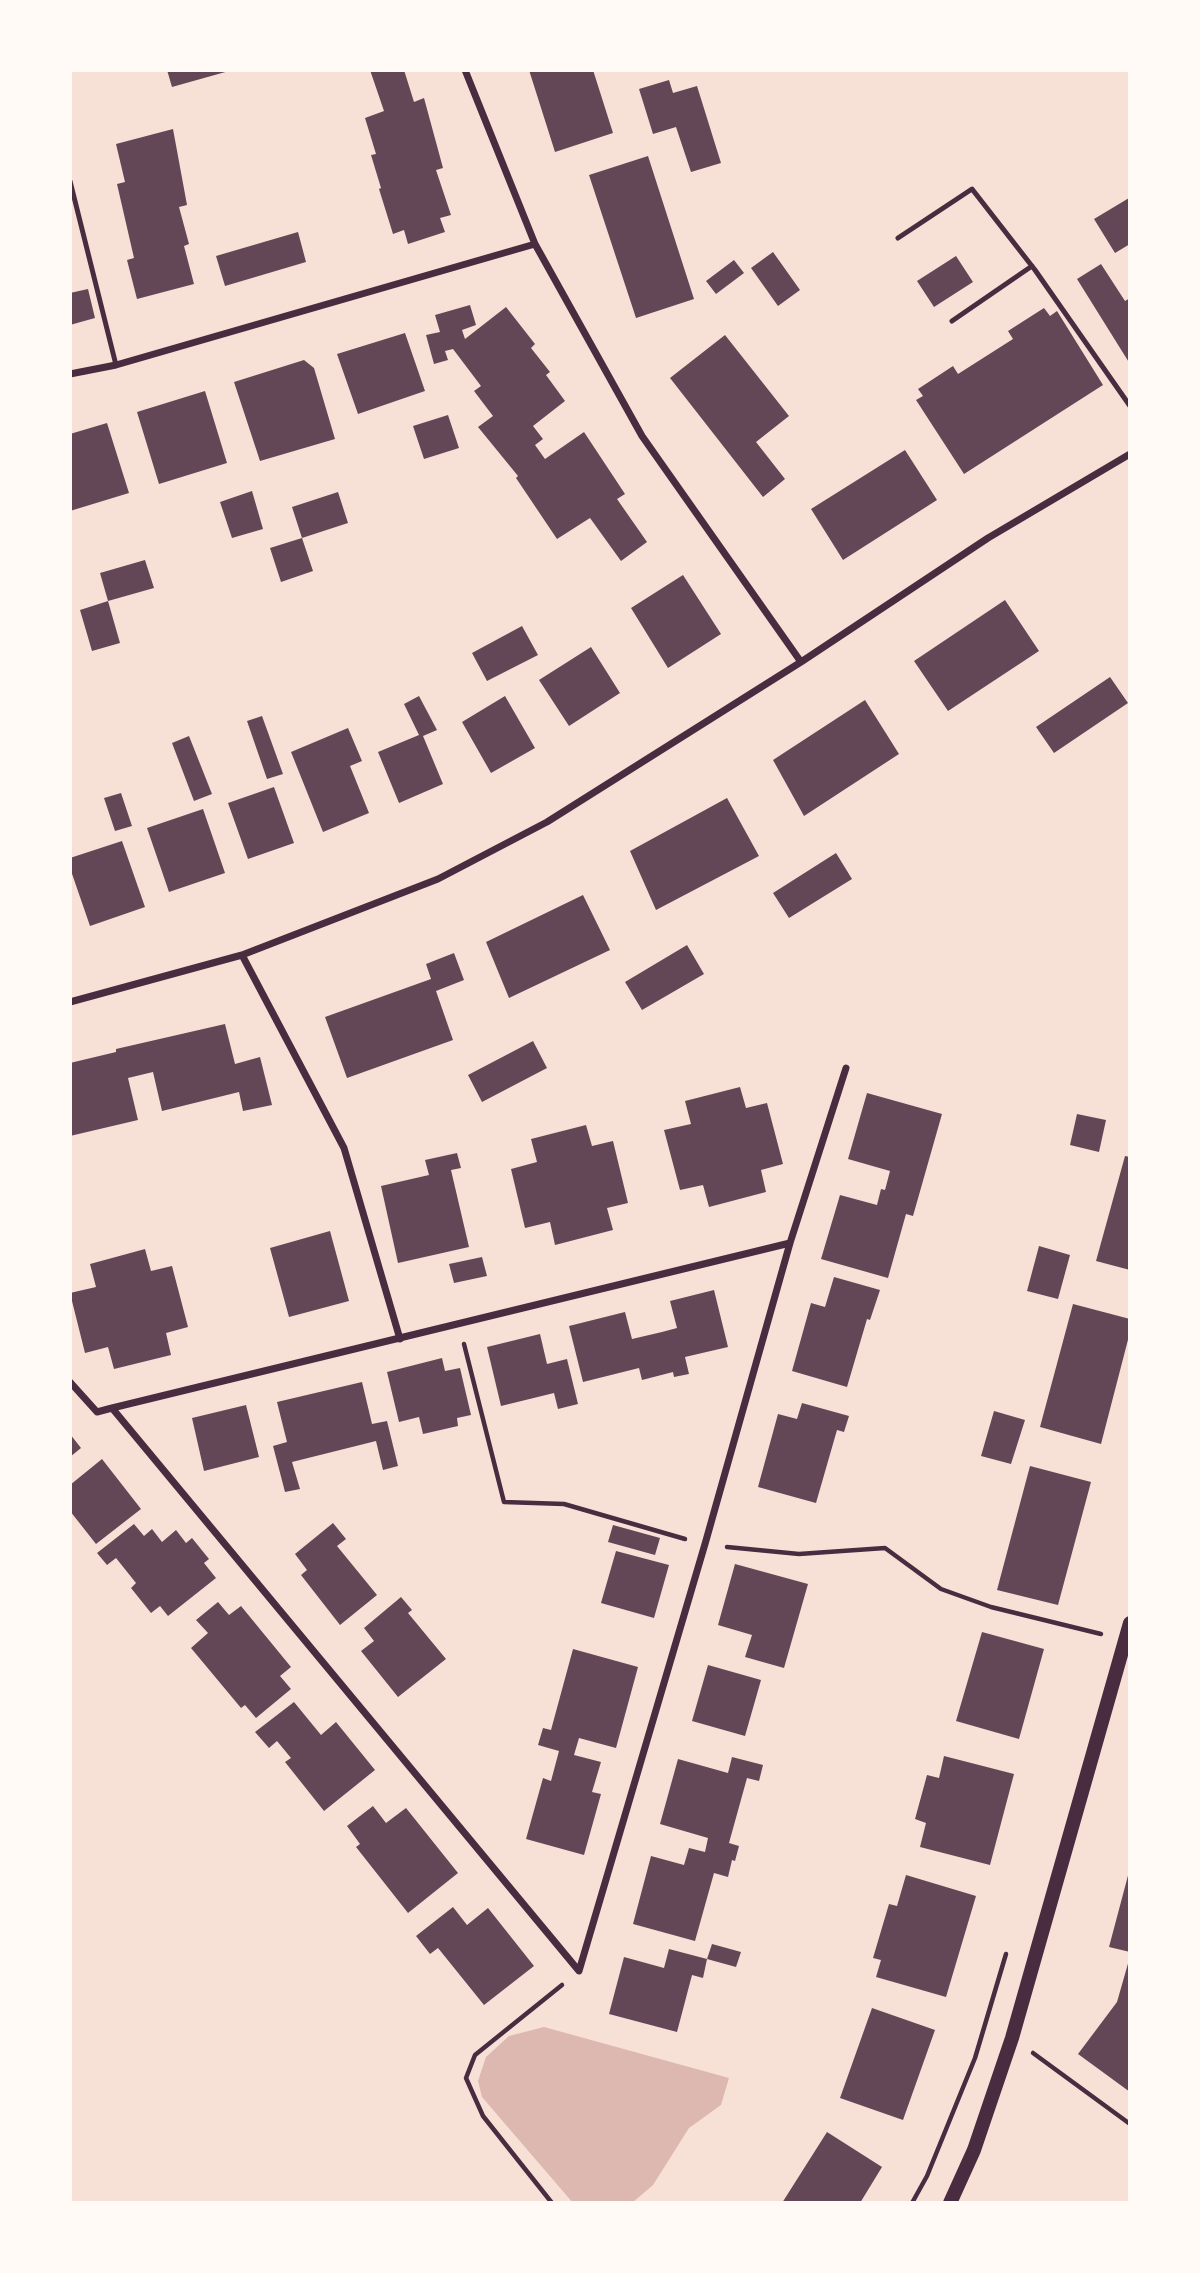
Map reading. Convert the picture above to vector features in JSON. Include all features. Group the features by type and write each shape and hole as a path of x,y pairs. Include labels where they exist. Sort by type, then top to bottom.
{"main road":[{"path":"950,2203 974,2150 1012,2038 1130,1623"}],"street":[{"path":"465,70 535,244 642,436 801,662"},
{"path":"70,374 116,365 535,244"},
{"path":"70,1002 242,954 438,879 547,822 801,662 988,538 1130,454"},
{"path":"242,954 344,1148 400,1339"},
{"path":"579,1971 705,1544 790,1243 846,1068"},
{"path":"70,1382 97,1412 460,1326 790,1243"},
{"path":"112,1408 579,1971"}],"lane":[{"path":"70,181 116,365"},
{"path":"898,238 972,189 1032,266 1130,406"},
{"path":"952,321 1032,266"}],"path":[{"path":"460,1326 504,1502 564,1504 705,1544 799,1554 885,1548 941,1589 991,1607 1125,1641"},
{"path":"1095,1647 1098,1634"},
{"path":"912,2203 927,2176 975,2058 1010,1942"},
{"path":"552,2203 483,2116 466,2078 475,2055 579,1971"},
{"path":"1012,2038 1130,2124"}],"shaded area":[{"path":"544,2027 729,2078 721,2105 689,2128 653,2185 632,2203 573,2203 482,2097 478,2081 486,2057 509,2036"}],"building":[{"path":"167,70 228,70 229,71 172,87"},
{"path":"370,70 404,70 414,102 424,98 443,168 436,170 451,215 440,218 445,232 408,244 404,230 393,234 379,189 381,188 371,155 376,154 365,118 384,111"},
{"path":"529,70 593,70 613,133 555,152"},
{"path":"669,80 673,93 697,86 721,163 691,172 676,127 653,134 639,89"},
{"path":"173,129 187,205 179,207 189,244 184,246 194,284 137,299 127,260 134,258 117,184 125,182 116,144"},
{"path":"648,156 694,299 636,318 589,175"},
{"path":"1129,198 1130,244 1115,253 1094,219"},
{"path":"298,232 306,262 225,286 216,256"},
{"path":"773,252 800,290 778,306 751,268"},
{"path":"956,256 973,282 934,307 917,281"},
{"path":"734,260 744,273 716,294 706,281"},
{"path":"1101,264 1125,301 1130,298 1130,364 1077,279"},
{"path":"88,289 95,318 70,325 70,293"},
{"path":"470,305 476,325 462,330 465,339 506,307 535,344 531,348 550,372 546,375 565,401 533,426 543,439 535,445 545,459 584,432 625,494 617,499 647,542 621,561 590,518 557,539 516,478 518,476 478,427 493,416 474,391 481,386 453,349 445,351 448,360 434,364 426,335 440,332 435,315"},
{"path":"1044,308 1050,316 1057,311 1103,385 964,474 916,400 923,396 918,389 953,366 958,374 1013,339 1008,331"},
{"path":"405,333 425,391 358,414 337,354"},
{"path":"725,335 789,416 756,442 785,479 763,497 670,378"},
{"path":"304,360 314,368 335,439 260,461 234,382"},
{"path":"205,391 227,463 159,484 137,412"},
{"path":"448,415 459,448 424,459 413,426"},
{"path":"107,423 129,493 70,511 70,434"},
{"path":"905,450 937,500 843,560 811,509"},
{"path":"252,491 263,529 232,538 220,502"},
{"path":"338,492 348,523 302,538 292,507"},
{"path":"302,538 313,571 281,582 270,548"},
{"path":"145,560 154,588 108,601 100,573"},
{"path":"683,575 721,634 668,668 631,608"},
{"path":"1005,600 1039,651 948,711 914,661"},
{"path":"108,601 120,643 92,651 80,610"},
{"path":"522,626 538,655 487,681 472,653"},
{"path":"591,647 620,693 569,726 539,680"},
{"path":"1110,677 1128,703 1054,753 1036,727"},
{"path":"419,696 437,730 423,736 443,784 399,803 378,752 419,735 404,704"},
{"path":"505,696 535,748 491,773 462,722"},
{"path":"865,700 899,754 804,816 773,760"},
{"path":"262,716 283,774 267,779 247,721"},
{"path":"348,728 362,761 350,766 369,813 323,832 291,752"},
{"path":"189,736 212,794 194,801 172,743"},
{"path":"274,787 294,843 248,859 228,803"},
{"path":"121,793 132,826 115,831 104,798"},
{"path":"727,798 759,856 656,910 630,851"},
{"path":"203,809 225,873 169,892 147,828"},
{"path":"122,841 145,907 90,926 70,868 70,858"},
{"path":"836,853 852,879 789,918 773,893"},
{"path":"583,895 610,950 509,998 486,942"},
{"path":"687,945 704,974 642,1010 625,982"},
{"path":"454,953 464,980 436,991 453,1040 347,1078 325,1017 431,979 426,964"},
{"path":"225,1024 235,1064 260,1057 272,1105 243,1111 239,1092 162,1111 153,1072 128,1078 138,1120 70,1136 70,1063 116,1052 116,1049"},
{"path":"533,1041 547,1068 482,1102 468,1075"},
{"path":"740,1087 746,1108 767,1103 783,1164 761,1170 766,1192 709,1207 703,1185 680,1190 664,1130 691,1124 685,1101"},
{"path":"867,1093 942,1114 913,1216 906,1214 888,1278 821,1259 840,1195 877,1205 881,1189 885,1190 890,1171 848,1159"},
{"path":"1077,1114 1106,1120 1099,1152 1070,1145"},
{"path":"586,1125 592,1146 613,1141 628,1203 607,1208 613,1230 555,1245 550,1222 525,1228 511,1169 537,1162 531,1139"},
{"path":"457,1153 461,1168 451,1170 469,1247 398,1263 381,1186 429,1175 425,1160"},
{"path":"1125,1156 1130,1157 1130,1270 1096,1261"},
{"path":"330,1231 349,1301 289,1317 270,1248"},
{"path":"1039,1246 1070,1255 1058,1299 1027,1291"},
{"path":"145,1249 151,1271 172,1266 188,1327 166,1333 171,1355 114,1369 108,1347 85,1353 70,1293 96,1287 90,1264"},
{"path":"482,1257 487,1276 454,1283 449,1264"},
{"path":"834,1277 880,1290 870,1320 867,1319 847,1387 792,1371 811,1303 825,1307"},
{"path":"714,1290 728,1347 685,1357 689,1374 674,1377 673,1372 642,1380 639,1368 583,1382 569,1326 625,1312 632,1339 662,1332 677,1328 670,1301"},
{"path":"1073,1304 1130,1319 1130,1332 1101,1444 1040,1427"},
{"path":"540,1334 547,1364 567,1359 578,1404 558,1409 554,1393 501,1406 487,1347"},
{"path":"442,1358 445,1371 460,1368 471,1415 457,1418 458,1426 423,1434 419,1417 399,1422 387,1372"},
{"path":"362,1382 372,1424 387,1421 398,1466 383,1470 376,1441 292,1462 300,1489 285,1492 273,1446 287,1442 277,1402"},
{"path":"802,1403 849,1416 844,1432 837,1430 816,1503 758,1487 778,1414 797,1419"},
{"path":"246,1405 259,1457 204,1471 192,1418"},
{"path":"994,1411 1025,1420 1011,1464 981,1456"},
{"path":"70,1434 81,1448 70,1457"},
{"path":"102,1459 141,1509 96,1544 70,1511 70,1485"},
{"path":"1030,1466 1091,1482 1058,1605 997,1590"},
{"path":"333,1523 346,1539 337,1546 377,1595 340,1625 301,1575 307,1570 295,1554"},
{"path":"134,1524 144,1536 152,1529 162,1542 176,1530 186,1543 192,1538 209,1559 204,1563 216,1578 168,1616 160,1606 151,1613 131,1588 136,1583 116,1558 107,1565 97,1553"},
{"path":"613,1525 660,1538 655,1555 608,1542"},
{"path":"616,1551 669,1565 654,1618 601,1603"},
{"path":"735,1564 808,1584 784,1668 745,1657 752,1635 718,1625"},
{"path":"401,1597 412,1610 408,1613 446,1659 398,1697 361,1651 374,1641 364,1628"},
{"path":"218,1602 229,1615 241,1606 291,1667 280,1676 291,1689 256,1718 245,1705 241,1708 191,1648 208,1633 196,1620"},
{"path":"982,1632 1044,1649 1019,1739 956,1721"},
{"path":"573,1649 638,1667 616,1748 579,1738 574,1755 601,1762 592,1792 601,1794 584,1855 526,1839 543,1778 551,1781 559,1751 538,1745 543,1728 551,1730"},
{"path":"708,1665 761,1680 745,1736 692,1721"},
{"path":"294,1702 321,1735 336,1722 375,1770 324,1811 285,1762 291,1758 277,1741 269,1748 255,1732"},
{"path":"944,1756 1014,1774 990,1865 920,1847 926,1823 915,1819 927,1775 939,1778"},
{"path":"732,1757 763,1765 759,1781 747,1778 729,1843 739,1846 735,1861 732,1860 728,1877 714,1873 695,1941 633,1924 651,1856 684,1865 689,1848 705,1852 708,1838 660,1824 678,1759 728,1773"},
{"path":"373,1806 386,1823 406,1808 458,1873 408,1913 356,1847 360,1844 347,1826"},
{"path":"1130,1868 1130,1952 1109,1947"},
{"path":"906,1875 976,1896 946,1997 876,1977 881,1960 873,1958 889,1904 897,1906"},
{"path":"453,1907 467,1925 488,1908 534,1966 484,2005 438,1948 430,1954 416,1936"},
{"path":"712,1944 741,1952 736,1967 707,1959"},
{"path":"669,1949 707,1959 703,1978 692,1975 677,2032 609,2014 624,1957 664,1968"},
{"path":"1129,1960 1130,2092 1078,2054 1117,2002"},
{"path":"872,2008 935,2030 903,2120 840,2098"},
{"path":"827,2132 882,2167 860,2203 782,2203"}]}
